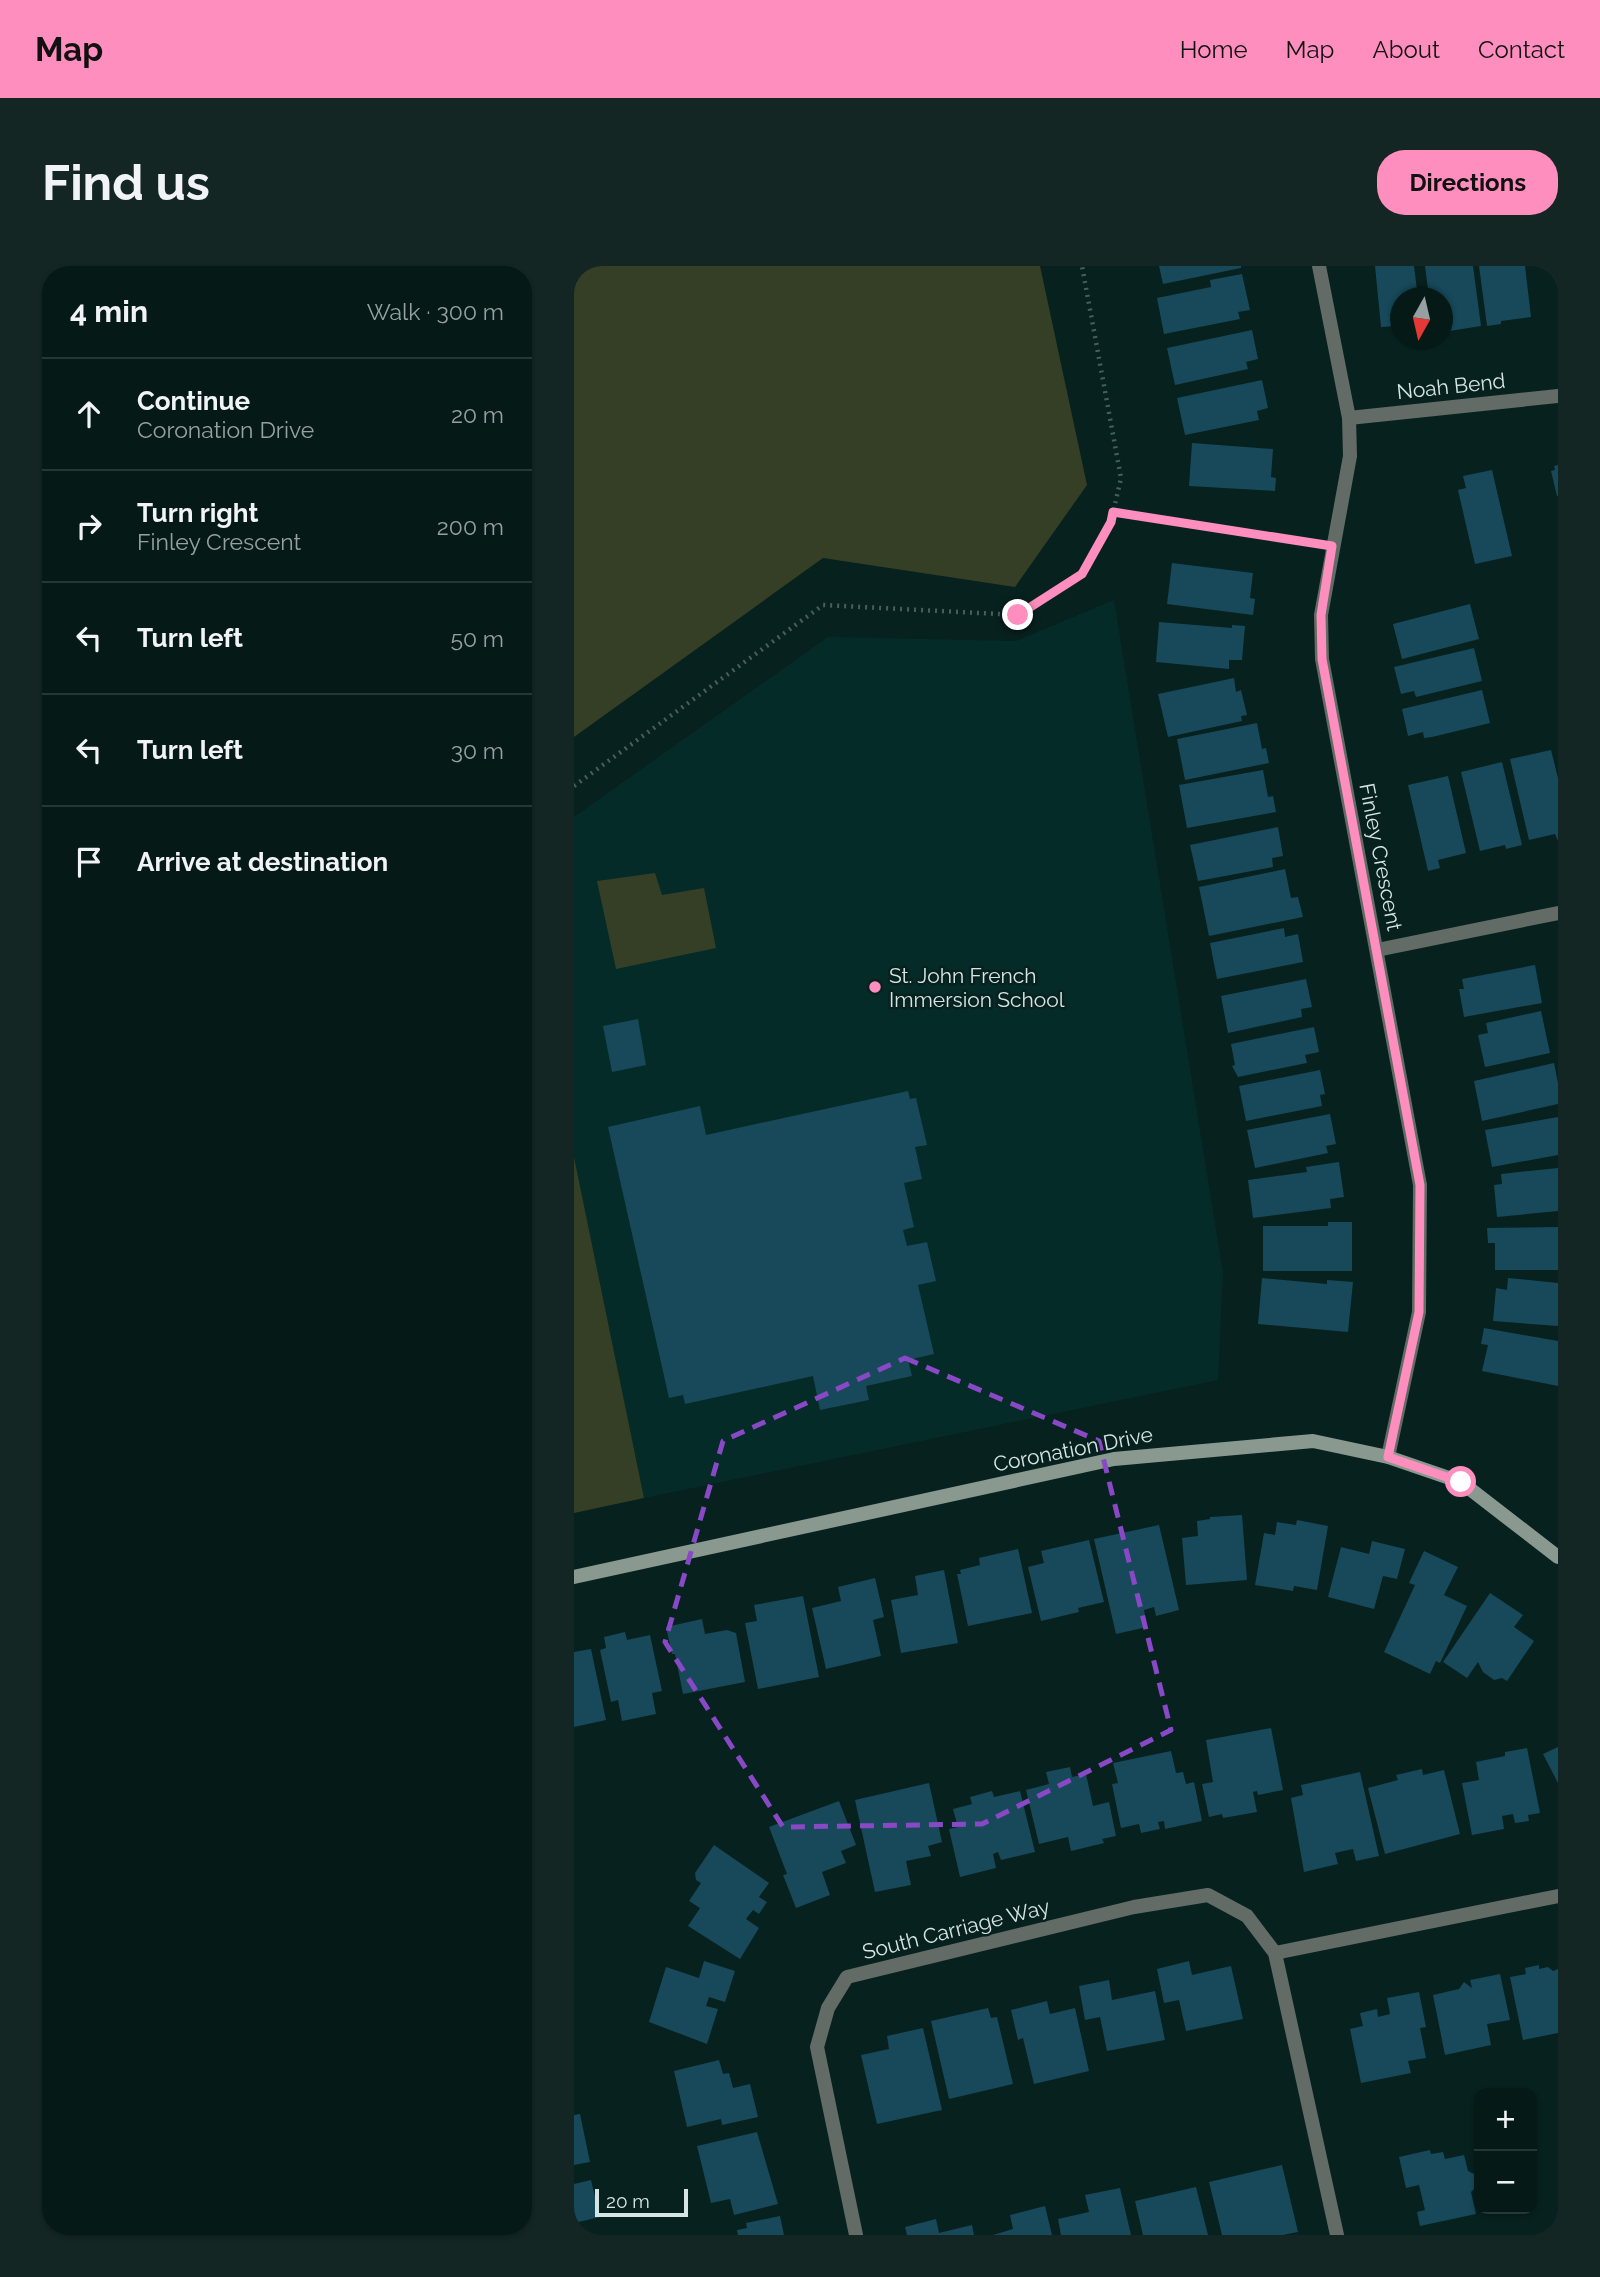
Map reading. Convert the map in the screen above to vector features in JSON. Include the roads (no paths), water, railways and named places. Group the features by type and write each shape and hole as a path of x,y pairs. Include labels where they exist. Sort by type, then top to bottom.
{"street":[{"name":"Finley Crescent","path":"1319,266 1349,418 1350,456 1321,615 1322,659 1420,1185 1419,1312 1388,1457"},
{"name":"Noah Bend","path":"1349,418 1558,396"},
{"path":"1377,950 1558,913"},
{"name":"Coronation Drive","path":"574,1577 1114,1459 1313,1441 1388,1457 1461,1482 1558,1556"},
{"name":"South Carriage Way","path":"856,2235 817,2047 828,2008 847,1977 1134,1908 1208,1895 1247,1916 1275,1953 1336,2235"},
{"path":"1275,1953 1558,1896"}],"place":[{"name":"St. John French Immersion School","path":"875,987"}]}
